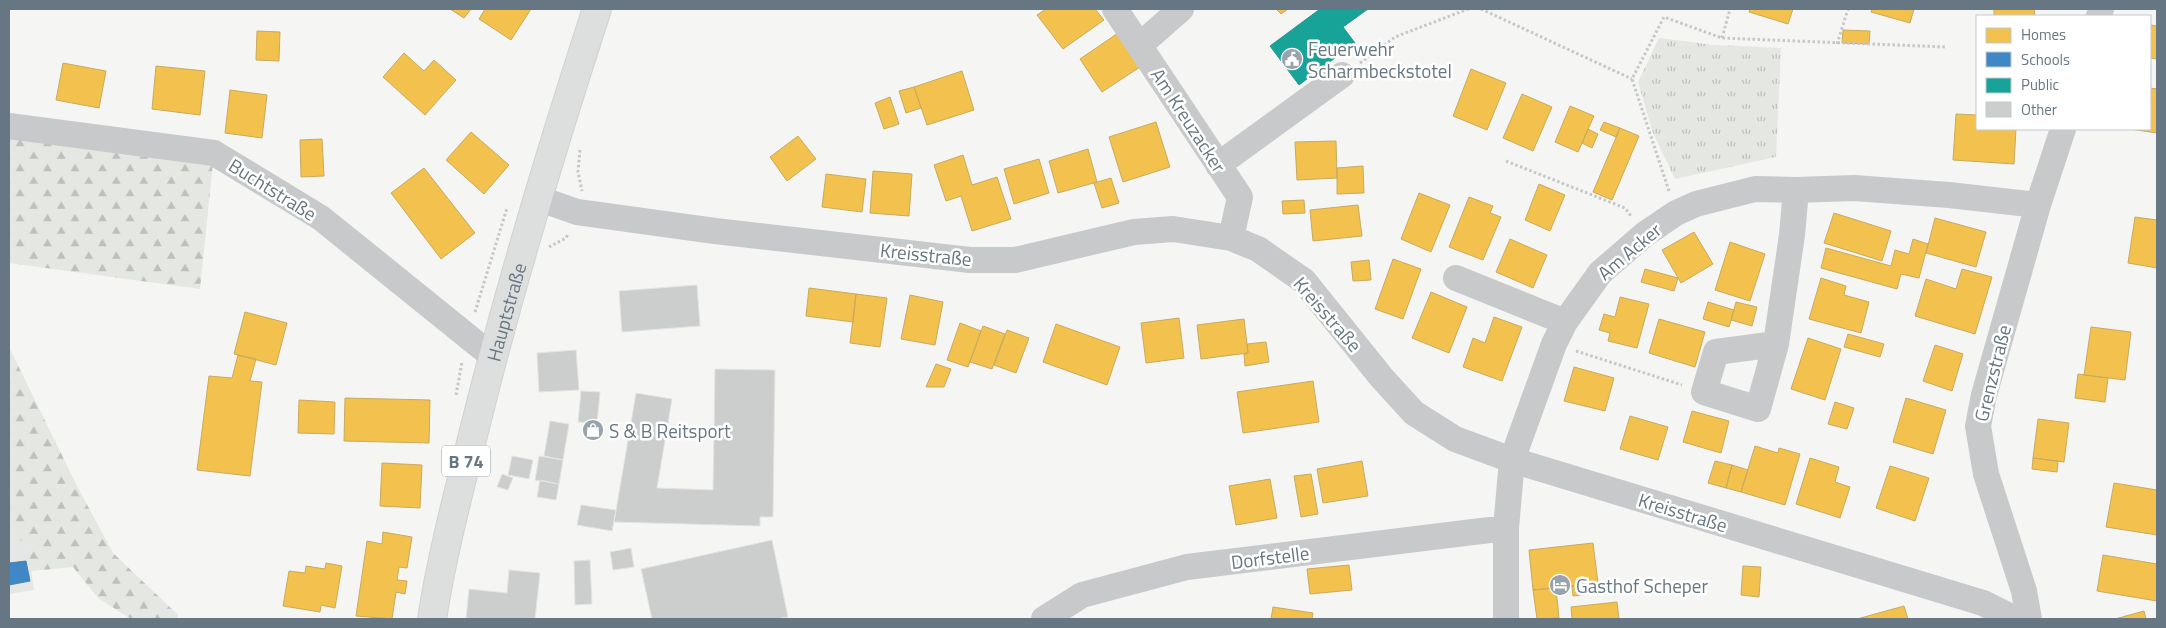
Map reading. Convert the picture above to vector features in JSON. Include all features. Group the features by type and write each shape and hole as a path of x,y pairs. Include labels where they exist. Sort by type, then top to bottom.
{"main road":[{"name":"Hauptstraße","path":"432,619 440,566 492,356 537,198 597,9"}],"street":[{"name":"Am Kreuzacker","path":"1116,9 1240,197 1231,238"},
{"path":"1140,46 1181,9"},
{"path":"1218,165 1342,75"},
{"name":"Buchtstraße","path":"9,126 214,153 321,218 492,356"},
{"name":"Grenzstraße","path":"2029,619 2024,591 1986,474 1978,426 1984,395 2038,205 2062,130"},
{"name":"Am Acker","path":"1506,619 1506,528 1512,460 1559,333 1600,273 1645,234 1676,213 1696,204 1755,189 1854,188 1949,195 2038,205"},
{"path":"1776,344 1716,352 1704,392 1758,409 1776,344 1792,235 1796,190"},
{"name":"Kreisstraße","path":"537,198 577,212 715,231 970,260 1015,260 1144,231 1174,229 1231,238 1258,249 1304,281 1382,378 1414,413 1455,439 1512,460 1983,603 2015,619"},
{"path":"1456,278 1559,333"},
{"name":"Dorfstelle","path":"1044,619 1082,595 1187,567 1506,528"}],"path":[{"path":"1342,75 1395,38 1468,9"},
{"path":"1481,9 1632,79"},
{"path":"1722,38 1730,9"},
{"path":"1837,44 1848,9"},
{"path":"1676,213 1632,79 1664,17 1722,38 1946,47"},
{"path":"549,248 566,238 577,212 583,188 578,172 580,147"},
{"path":"1506,161 1624,208 1645,234"},
{"path":"468,336 498,239"},
{"path":"1559,333 1704,392"}],"shaded area":[{"path":"9,529 28,548 34,590 9,594"}],"green space":[{"path":"1659,38 1714,45 1781,48 1776,157 1675,179 1653,133 1638,82"},
{"path":"9,137 214,153 200,289 9,263"},
{"path":"9,347 77,486 113,553 178,615 177,619 131,619 98,598 73,567 31,571 28,548 9,529"}],"building: Homes":[{"path":"450,9 471,9 464,18"},
{"path":"485,9 531,9 511,40 479,19"},
{"path":"1046,9 1095,9 1104,20 1063,49 1037,15"},
{"path":"1276,9 1288,9 1281,14"},
{"path":"1750,9 1793,9 1788,24 1749,12"},
{"path":"1872,9 1914,9 1910,23 1871,12"},
{"path":"1994,9 2034,9 2035,15 1994,15"},
{"path":"2151,25 2157,26 2157,59 2151,58"},
{"path":"1843,30 1870,31 1869,44 1842,43"},
{"path":"257,31 280,32 279,61 256,60"},
{"path":"1118,33 1140,67 1102,92 1080,59"},
{"path":"404,53 424,71 434,60 456,80 425,115 383,77"},
{"path":"63,63 106,71 99,108 56,100"},
{"path":"156,66 205,71 200,115 152,109"},
{"path":"1471,69 1506,83 1487,130 1453,116"},
{"path":"962,71 974,110 927,125 914,87"},
{"path":"914,87 921,108 906,113 899,91"},
{"path":"2151,88 2157,89 2157,133 2137,130 2151,130"},
{"path":"230,90 267,95 262,138 225,133"},
{"path":"1522,94 1552,107 1533,151 1503,138"},
{"path":"890,97 899,124 884,129 875,103"},
{"path":"1570,106 1594,116 1578,152 1555,142"},
{"path":"1956,114 1976,115 1976,130 2016,130 2014,164 1953,160"},
{"path":"1156,122 1170,167 1123,182 1109,137"},
{"path":"1604,122 1620,128 1616,137 1600,130"},
{"path":"1620,128 1639,136 1612,200 1593,192"},
{"path":"1588,129 1598,134 1592,148 1582,143"},
{"path":"471,132 509,165 484,194 446,160"},
{"path":"798,136 816,159 787,181 770,157"},
{"path":"322,139 324,176 301,177 300,140"},
{"path":"1336,141 1337,178 1297,180 1295,142"},
{"path":"1088,149 1097,182 1058,193 1049,161"},
{"path":"963,155 972,185 997,177 1011,219 972,231 961,196 946,201 934,165"},
{"path":"1039,159 1049,193 1014,204 1004,169"},
{"path":"1363,166 1364,193 1337,194 1337,168"},
{"path":"424,168 475,233 441,259 391,193"},
{"path":"873,171 912,174 909,216 870,213"},
{"path":"826,174 866,179 862,212 822,207"},
{"path":"1111,178 1119,203 1102,208 1094,183"},
{"path":"1539,184 1565,195 1550,231 1525,220"},
{"path":"1419,193 1450,205 1431,252 1401,239"},
{"path":"1469,197 1493,206 1490,213 1501,217 1483,260 1449,247"},
{"path":"1304,200 1305,213 1283,214 1282,201"},
{"path":"1358,205 1362,236 1313,241 1310,210"},
{"path":"1834,213 1891,231 1882,261 1824,243"},
{"path":"2135,217 2157,220 2157,268 2128,263"},
{"path":"1935,218 1986,232 1976,267 1926,253"},
{"path":"1694,232 1713,264 1681,283 1662,250"},
{"path":"1510,239 1547,255 1533,288 1496,272"},
{"path":"1913,239 1928,244 1919,278 1901,274 1897,289 1821,268 1826,248 1891,266 1895,250 1909,254"},
{"path":"1730,242 1765,254 1750,301 1715,290"},
{"path":"1393,259 1421,269 1403,319 1375,309"},
{"path":"1369,260 1371,280 1353,281 1351,262"},
{"path":"1645,269 1678,278 1674,291 1641,282"},
{"path":"1962,269 1992,277 1975,334 1915,316 1926,279 1956,289"},
{"path":"1821,278 1846,286 1844,295 1869,302 1861,333 1809,319"},
{"path":"809,288 856,294 853,322 806,316"},
{"path":"1431,292 1467,307 1449,353 1412,338"},
{"path":"856,294 887,298 880,347 850,343"},
{"path":"910,295 943,302 935,345 901,339"},
{"path":"1620,297 1649,304 1637,348 1608,341 1610,333 1599,330 1604,314 1615,317"},
{"path":"1708,302 1734,310 1729,327 1703,319"},
{"path":"1736,302 1757,307 1752,326 1731,320"},
{"path":"245,312 287,323 276,365 234,354"},
{"path":"1494,317 1522,327 1502,381 1463,367 1473,338 1485,343"},
{"path":"1179,318 1184,358 1146,363 1141,323"},
{"path":"1244,319 1248,353 1201,359 1197,325"},
{"path":"1659,319 1705,332 1695,367 1649,353"},
{"path":"960,323 981,331 968,367 947,360"},
{"path":"1056,324 1120,347 1107,385 1043,362"},
{"path":"983,326 1005,334 992,369 970,362"},
{"path":"2091,327 2131,332 2125,380 2084,375"},
{"path":"1007,330 1029,338 1016,373 994,365"},
{"path":"1848,334 1884,344 1880,357 1844,347"},
{"path":"1808,338 1841,349 1825,400 1791,389"},
{"path":"1266,342 1269,362 1245,366 1244,354 1248,353 1247,344"},
{"path":"1935,345 1963,354 1952,391 1923,381"},
{"path":"238,355 256,359 250,381 262,382 250,476 197,470 209,376 232,378"},
{"path":"936,364 951,369 944,387 926,387"},
{"path":"1574,367 1614,378 1605,411 1564,401"},
{"path":"2078,374 2108,378 2105,402 2075,398"},
{"path":"1313,381 1319,422 1243,433 1237,392"},
{"path":"345,398 430,400 429,443 344,441"},
{"path":"1906,398 1946,410 1933,454 1893,442"},
{"path":"299,400 335,402 334,434 298,433"},
{"path":"1835,402 1854,408 1847,429 1828,424"},
{"path":"1692,411 1729,421 1721,453 1683,442"},
{"path":"1630,416 1668,427 1658,460 1620,449"},
{"path":"2038,419 2069,423 2064,462 2033,458"},
{"path":"1755,446 1778,453 1779,448 1800,454 1785,505 1741,492"},
{"path":"1810,458 1839,467 1835,482 1850,487 1840,518 1796,504"},
{"path":"2033,458 2058,461 2057,472 2032,469"},
{"path":"1362,461 1368,496 1323,503 1317,469"},
{"path":"1715,461 1732,465 1726,488 1708,483"},
{"path":"382,463 422,465 420,508 380,506"},
{"path":"1732,465 1748,470 1741,492 1726,488"},
{"path":"1890,466 1929,478 1915,521 1876,508"},
{"path":"1311,474 1318,514 1301,517 1294,476"},
{"path":"1270,479 1277,518 1236,525 1229,486"},
{"path":"2114,483 2157,490 2157,535 2106,527"},
{"path":"383,532 412,537 407,568 399,567 397,580 407,581 405,594 396,592 392,619 356,616 367,541 382,544"},
{"path":"1593,543 1598,583 1533,590 1529,550"},
{"path":"2103,555 2157,564 2157,601 2097,591"},
{"path":"326,563 342,566 335,608 321,605 320,612 283,606 289,571 305,573 306,566 325,569"},
{"path":"1349,565 1352,590 1310,594 1307,569"},
{"path":"1743,566 1761,567 1759,597 1741,595"},
{"path":"1598,583 1599,593 1573,596 1572,586"},
{"path":"1556,588 1559,618 1537,619 1533,590"},
{"path":"1617,602 1619,619 1572,619 1571,607"},
{"path":"1904,606 1908,619 1857,619"},
{"path":"1273,607 1313,613 1312,619 1271,619"},
{"path":"2144,611 2146,619 2115,619"}],"building: Schools":[{"path":"26,561 30,581 9,585 9,563"}],"building: Public":[{"path":"1320,9 1368,9 1343,27 1355,43 1299,85 1270,46"}],"building: Other":[{"path":"697,285 700,326 622,332 619,291"},
{"path":"576,350 579,390 539,392 537,353"},
{"path":"715,369 775,370 773,517 760,517 760,526 614,522 636,393 672,399 657,488 713,490"},
{"path":"581,391 600,392 597,423 578,422"},
{"path":"550,421 569,424 563,460 544,456"},
{"path":"512,456 533,460 529,479 508,475"},
{"path":"539,456 563,460 559,484 535,480"},
{"path":"502,474 513,478 508,490 497,487"},
{"path":"540,480 559,484 556,500 537,497"},
{"path":"581,505 616,510 612,531 577,525"},
{"path":"772,540 788,617 776,619 652,619 641,569"},
{"path":"631,548 634,567 613,570 610,552"},
{"path":"590,560 592,604 575,605 574,561"},
{"path":"509,570 540,573 535,619 466,619 469,589 507,593"}],"place":[{"name":"Feuerwehr Scharmbeckstotel","path":"1292,59"},
{"name":"S & B Reitsport","path":"593,430"},
{"name":"Gasthof Scheper","path":"1560,585"}]}
